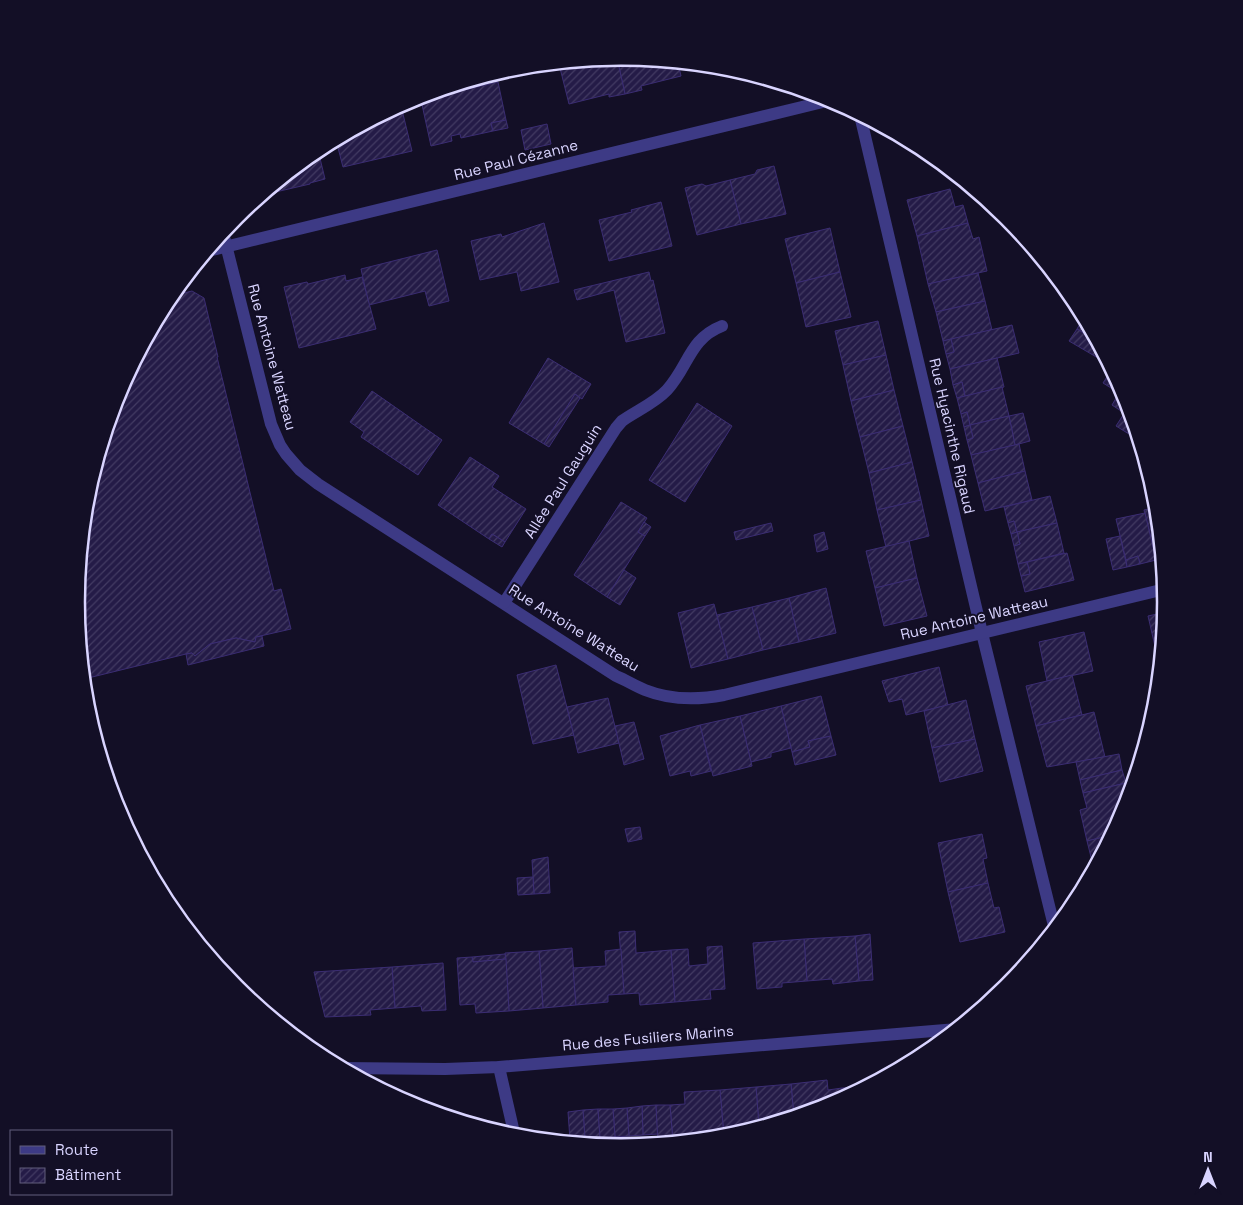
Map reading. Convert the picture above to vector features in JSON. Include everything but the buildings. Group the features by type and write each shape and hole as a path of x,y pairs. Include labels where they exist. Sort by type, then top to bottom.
{"street":[{"name":"Rue Paul Cézanne","path":"218,249 817,103"},
{"name":"Rue Hyacinthe Rigaud","path":"862,124 1013,764 1053,921"},
{"name":"Rue Antoine Watteau","path":"225,242 267,414 275,435 286,454 300,470 318,484 616,676 645,690 693,699 724,696 1158,591"},
{"name":"Allée Paul Gauguin","path":"504,603 616,428 667,389 700,339 708,332 722,326"},
{"name":"Rue des Fusiliers Marins","path":"355,1068 445,1069 499,1067 945,1030"},
{"path":"499,1067 513,1127"}]}
